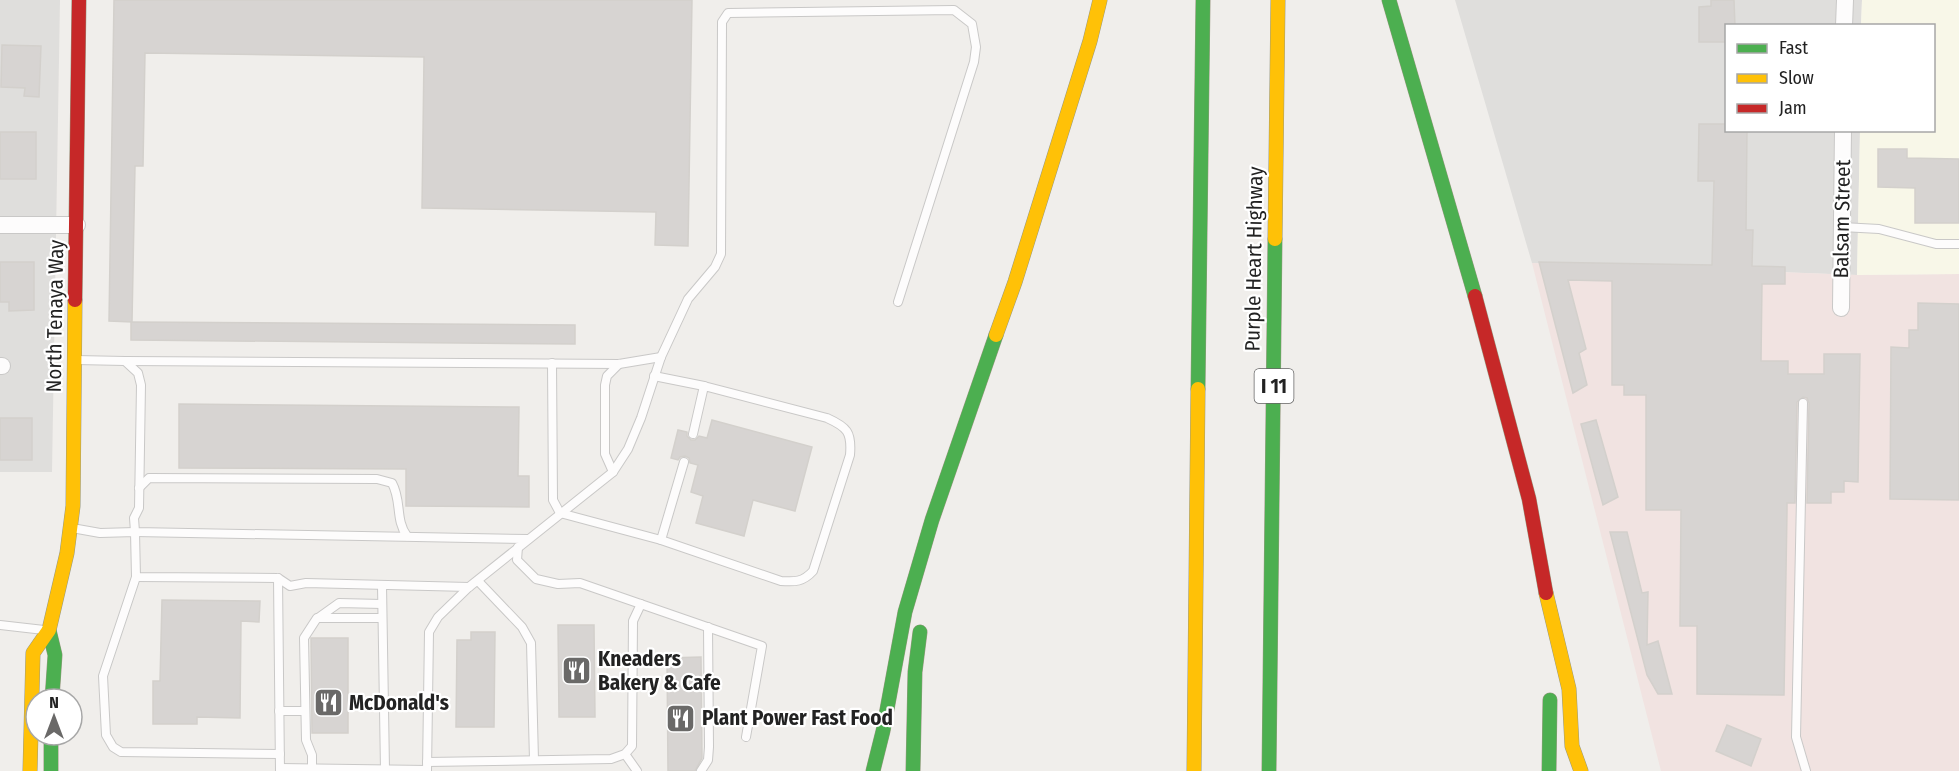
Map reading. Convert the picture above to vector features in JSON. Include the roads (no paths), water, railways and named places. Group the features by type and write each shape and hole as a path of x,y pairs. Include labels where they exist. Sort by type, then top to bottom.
{"main road":[{"name":"North Tenaya Way","path":"30,771 33,653 49,630 71,527 75,485 79,0"},
{"path":"873,771 905,612 932,520 1015,282 1090,41 1100,0"},
{"path":"1194,771 1203,0"},
{"name":"Purple Heart Highway","path":"1269,771 1278,0"},
{"path":"1389,0 1475,296 1529,499 1551,618 1569,689 1572,746 1581,771"},
{"path":"913,771 915,672 932,520"},
{"path":"1550,665 1551,618"},
{"name":"North Tenaya Way","path":"49,630 55,655 53,687"},
{"path":"1549,771 1550,688"},
{"path":"51,747 51,771"}],"street":[{"path":"1844,24 1845,0"},
{"name":"Balsam Street","path":"1841,308 1843,132"},
{"path":"0,225 77,225"}],"lane":[{"path":"427,768 429,632 438,617 469,587 613,472 628,448 661,357 688,299 715,267 721,254 722,22 728,13 954,9 972,24 976,47 974,62 898,302"},
{"path":"1842,227 1879,229 1936,244 1959,244"},
{"path":"76,360 619,364 661,357"},
{"path":"125,361 138,373 141,385 139,508 134,518 136,577 103,676 106,735 113,747 121,752 280,754"},
{"path":"552,363 554,500 561,513 661,540 781,581 795,582 806,579 813,571 850,455 851,443 848,432 841,424 827,418 704,386 654,376"},
{"path":"613,472 605,454 604,385 607,376 619,364"},
{"path":"693,434 704,386"},
{"path":"1803,403 1796,737 1806,771"},
{"path":"661,540 684,462"},
{"path":"139,488 148,478 377,479 392,483 398,494 400,526 407,536"},
{"path":"71,527 100,533 528,539"},
{"path":"518,547 517,560 536,579 558,584 580,583 762,646 746,737"},
{"path":"136,577 278,578 290,586 306,584 469,587"},
{"path":"278,578 280,769 385,770 534,760 611,759 625,754 632,746 633,621 640,604"},
{"path":"478,580 522,627 531,643 534,760"},
{"path":"382,585 385,770"},
{"path":"312,768 312,755 306,740 304,638 317,618 339,603 382,604"},
{"path":"317,618 382,618"},
{"path":"0,625 49,630"},
{"path":"702,771 708,760 709,747 708,627"},
{"path":"279,711 305,711"},
{"path":"625,754 637,771"}],"place":[{"name":"Kneaders Bakery & Cafe","path":"577,671"},
{"name":"McDonald's","path":"328,703"},
{"name":"Plant Power Fast Food","path":"681,718"}]}
